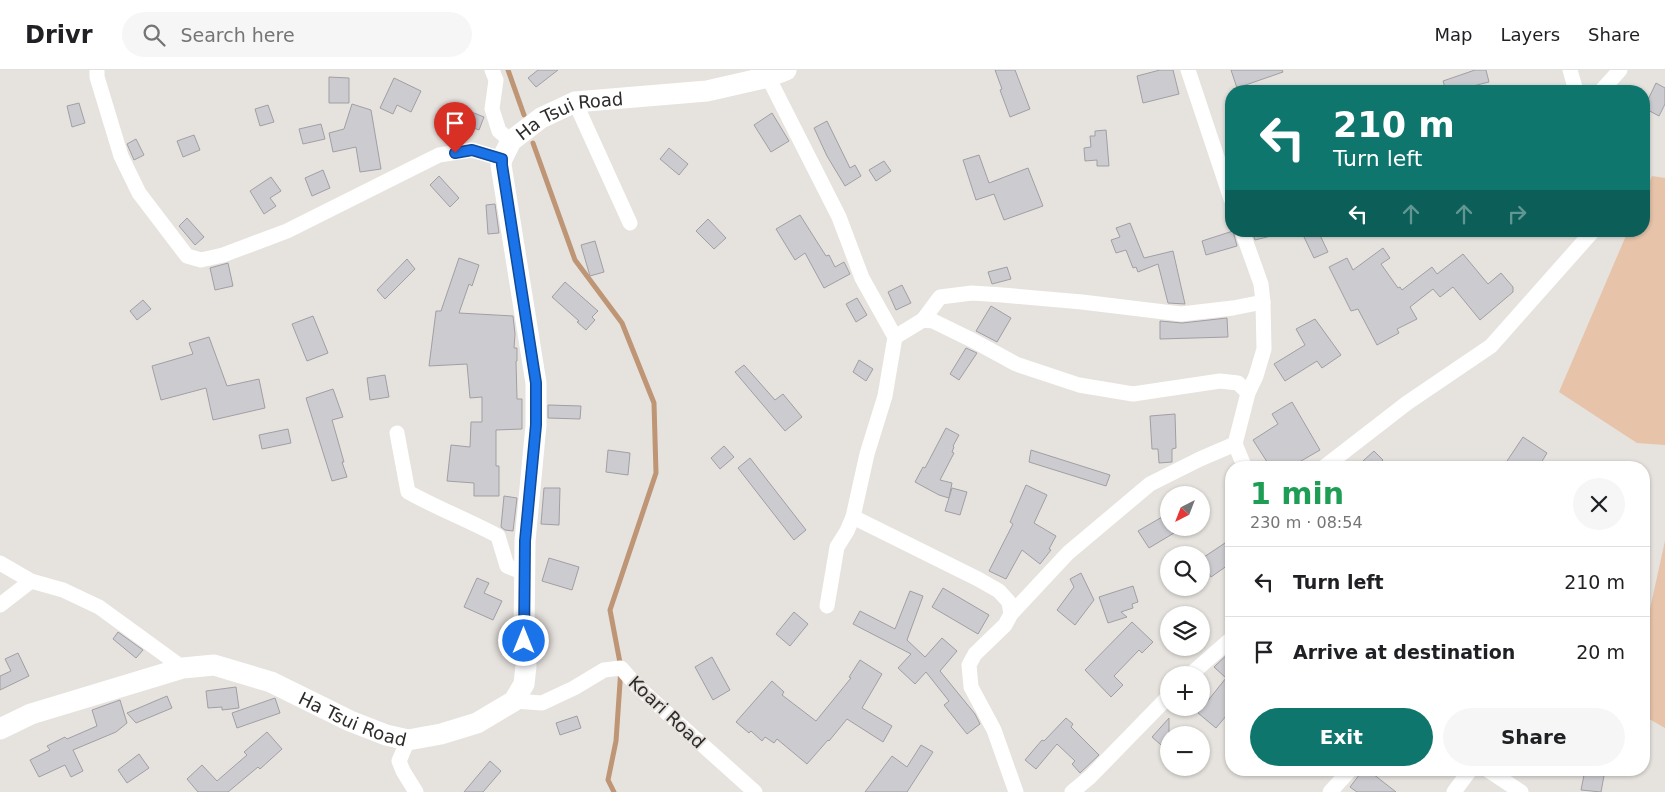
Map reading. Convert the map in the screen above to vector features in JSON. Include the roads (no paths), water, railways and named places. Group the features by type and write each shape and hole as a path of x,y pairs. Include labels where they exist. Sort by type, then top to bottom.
{"street":[{"path":"97,70 97,78 121,156 139,193 188,256 201,260 223,255 286,231 439,155 472,150 507,150 492,109 496,80 492,70"},
{"path":"1188,70 1225,181"},
{"path":"1570,70 1574,85"},
{"path":"1606,85 1620,70"},
{"path":"777,74 839,217 862,278 895,337 885,396 868,454 853,517 837,547 827,606"},
{"name":"Ha Tsui Road","path":"0,729 30,714 183,668 214,665 271,682 350,721 386,735 408,740 441,734 470,725 514,701 524,684 526,666 524,641 525,541 536,425 536,383 502,165 507,150 541,118 575,102 707,91 777,74"},
{"path":"575,102 630,223"},
{"path":"1242,461 1235,444 1248,393 1256,376 1264,349 1261,284 1244,237"},
{"path":"1332,461 1407,403 1491,346 1588,237"},
{"path":"895,337 923,320 940,297 972,293 1082,302 1182,314 1233,308 1263,302"},
{"path":"923,320 933,322 972,340 1016,364 1079,385 1133,394 1220,381 1238,383 1248,393"},
{"path":"397,433 408,492 498,536 508,566 524,572"},
{"path":"1016,792 994,730 971,687 969,665 975,654 1005,625 1011,614 1068,553 1150,484 1235,444"},
{"path":"853,517 978,578 999,591 1009,602 1011,614"},
{"path":"0,563 31,581 64,590 98,607 183,668"},
{"path":"0,605 31,581"},
{"path":"1200,666 1225,644"},
{"name":"Koari Road","path":"514,701 542,703 574,688 604,670 621,668 638,687 755,792"},
{"path":"1072,792 1090,777 1160,705"},
{"path":"408,740 400,761 403,771 416,792"},
{"path":"1330,792 1345,776"},
{"path":"1454,792 1466,776"},
{"path":"1497,776 1521,792"}],"waterway":[{"path":"508,70 524,115"},
{"path":"533,143 575,260 622,323 654,403 656,473 610,610 621,668 616,741 608,780 614,792"}]}
